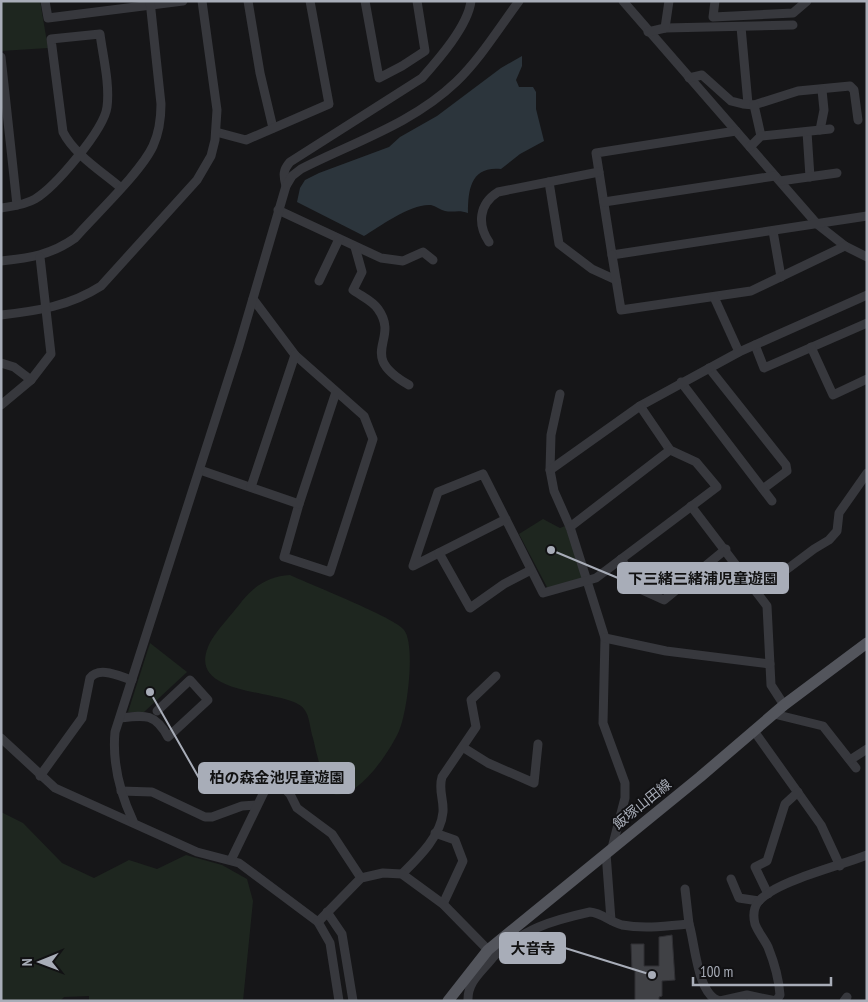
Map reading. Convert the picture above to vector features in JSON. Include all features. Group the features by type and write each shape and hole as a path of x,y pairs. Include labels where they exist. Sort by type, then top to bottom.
{"main road":[{"name":"飯塚山田線","path":"448,1001 491,953 609,850 784,705 867,643"}],"street":[{"path":"44,1 48,18 150,3 183,1"},
{"path":"96,1 97,12"},
{"path":"1,315 47,309 86,296 113,274 197,180 211,156 216,132 217,110 202,1"},
{"path":"248,1 260,73 273,128"},
{"path":"216,132 246,140 328,104 310,1"},
{"path":"365,1 379,78 425,51 417,1"},
{"path":"286,186 283,175 285,167 290,162 422,78 437,61 469,12 471,1"},
{"path":"133,822 121,791 114,746 120,718 200,470 286,186 292,176 301,169 392,127 430,104 472,64 519,1"},
{"path":"623,1 817,224 845,246 867,257"},
{"path":"665,28 669,1"},
{"path":"715,1 713,18 792,13 807,1"},
{"path":"1,261 40,257 64,246 75,238 120,188 153,147 161,120 161,89 150,3"},
{"path":"648,32 665,28 793,26"},
{"path":"741,27 751,104 761,136"},
{"path":"1,208 26,203 41,195 80,152 98,130 107,106 100,34 51,39 62,132 70,143 80,152 120,188"},
{"path":"1,57 17,205"},
{"path":"689,78 702,76 731,101 751,104 798,90 853,88 858,120"},
{"path":"820,130 824,110 822,90"},
{"path":"750,147 761,136 830,129"},
{"path":"736,131 596,153 621,310 751,291 845,246"},
{"path":"807,132 810,177"},
{"path":"489,242 484,234 482,222 487,199 498,192 599,172"},
{"path":"604,202 778,178 810,177 837,173"},
{"path":"549,182 559,244 592,269 616,280"},
{"path":"278,210 380,258 403,261 422,252 433,260"},
{"path":"612,255 867,216"},
{"path":"773,231 781,277"},
{"path":"319,282 339,239"},
{"path":"355,247 362,272 353,290 377,307 382,315 385,323 382,360 386,368 394,376 409,385"},
{"path":"1,405 31,380 51,354 40,257"},
{"path":"550,470 640,406 681,382 739,352 867,295"},
{"path":"714,297 739,352"},
{"path":"253,298 295,355 364,416 373,439 330,572 284,557 299,504 336,392"},
{"path":"755,345 764,368 867,323"},
{"path":"811,348 833,395 867,379"},
{"path":"251,487 295,355"},
{"path":"1,363 14,367 31,380"},
{"path":"709,368 786,465 787,472 762,489"},
{"path":"681,382 772,502"},
{"path":"560,394 551,435 550,470 554,491 570,526 589,580 605,638 603,723 620,765 625,783 626,798 609,850 611,920"},
{"path":"506,519 414,566 438,492 483,474 506,519 543,594 596,578 717,487 696,462 670,450 640,406"},
{"path":"570,526 670,450"},
{"path":"200,470 299,504"},
{"path":"758,591 814,548 829,540 837,531 839,513 867,473"},
{"path":"691,506 758,591 767,606 772,685 784,705"},
{"path":"621,560 642,590 664,600 726,549"},
{"path":"439,553 470,608 504,584 531,570"},
{"path":"605,638 666,651 770,664"},
{"path":"40,776 82,718 90,678 93,674 102,672 132,680"},
{"path":"402,874 421,855 435,833 443,812 439,786 442,777 464,748 476,727 471,700 496,676"},
{"path":"120,718 144,716 154,718 162,726 168,737 208,700 190,680 156,711"},
{"path":"774,714 823,726 856,768"},
{"path":"754,731 821,825 840,866"},
{"path":"1,738 55,788 197,852 239,863 318,922 330,943 339,1001"},
{"path":"464,748 488,763 534,783 538,744"},
{"path":"850,760 867,748"},
{"path":"231,860 268,787 272,785 284,788 290,794 297,808 332,834 361,878"},
{"path":"121,791 152,792 205,817 212,817 242,806 258,806"},
{"path":"768,894 756,867 767,861 785,804 798,792"},
{"path":"435,833 455,840 463,861 443,904"},
{"path":"684,889 695,960 710,996 720,1001 747,995 776,1001 780,996 775,968 768,947 755,922 754,914 759,901 768,894 802,877 840,866 867,855"},
{"path":"318,922 361,878 376,873 402,874 443,904 491,953"},
{"path":"731,879 739,898 759,901"},
{"path":"327,912 342,934 353,1001"},
{"path":"468,1001 471,982 491,953 528,930 590,912 599,913 620,924 636,927 689,924"}],"shaded area":[{"path":"1,1 40,1 48,48 1,51"},
{"path":"522,56 522,66 516,80 519,87 533,87 536,92 536,109 544,141 520,154 501,169 483,171 477,175 473,181 469,196 468,213 445,211 431,205 423,205 396,216 364,236 297,202 300,188 305,180 389,147 400,137 437,116 501,68"},
{"path":"543,519 560,528 565,526 583,574 582,580 548,589 519,534"},
{"path":"290,575 385,618 404,630 408,638 409,680 405,710 399,731 388,751 371,774 350,791 340,794 330,793 327,786 318,759 309,719 304,709 295,702 242,690 225,684 212,676 205,664 210,642 247,595 269,579"},
{"path":"150,643 187,672 144,712 128,712"},
{"path":"1,812 23,823 62,863 94,878 129,860 157,869 186,855 222,865 247,879 253,901 243,1001 89,1001 89,996 64,997 60,1001 1,1001"}],"building":[{"path":"672,935 675,980 662,981 662,996 659,997 659,1001 635,1001 635,970 632,970 631,944 644,944 644,966 659,966 659,937"}],"place":[{"name":"下三緒三緒浦児童遊園","path":"551,550"},
{"name":"柏の森金池児童遊園","path":"150,692"},
{"name":"大音寺","path":"652,975"}]}
